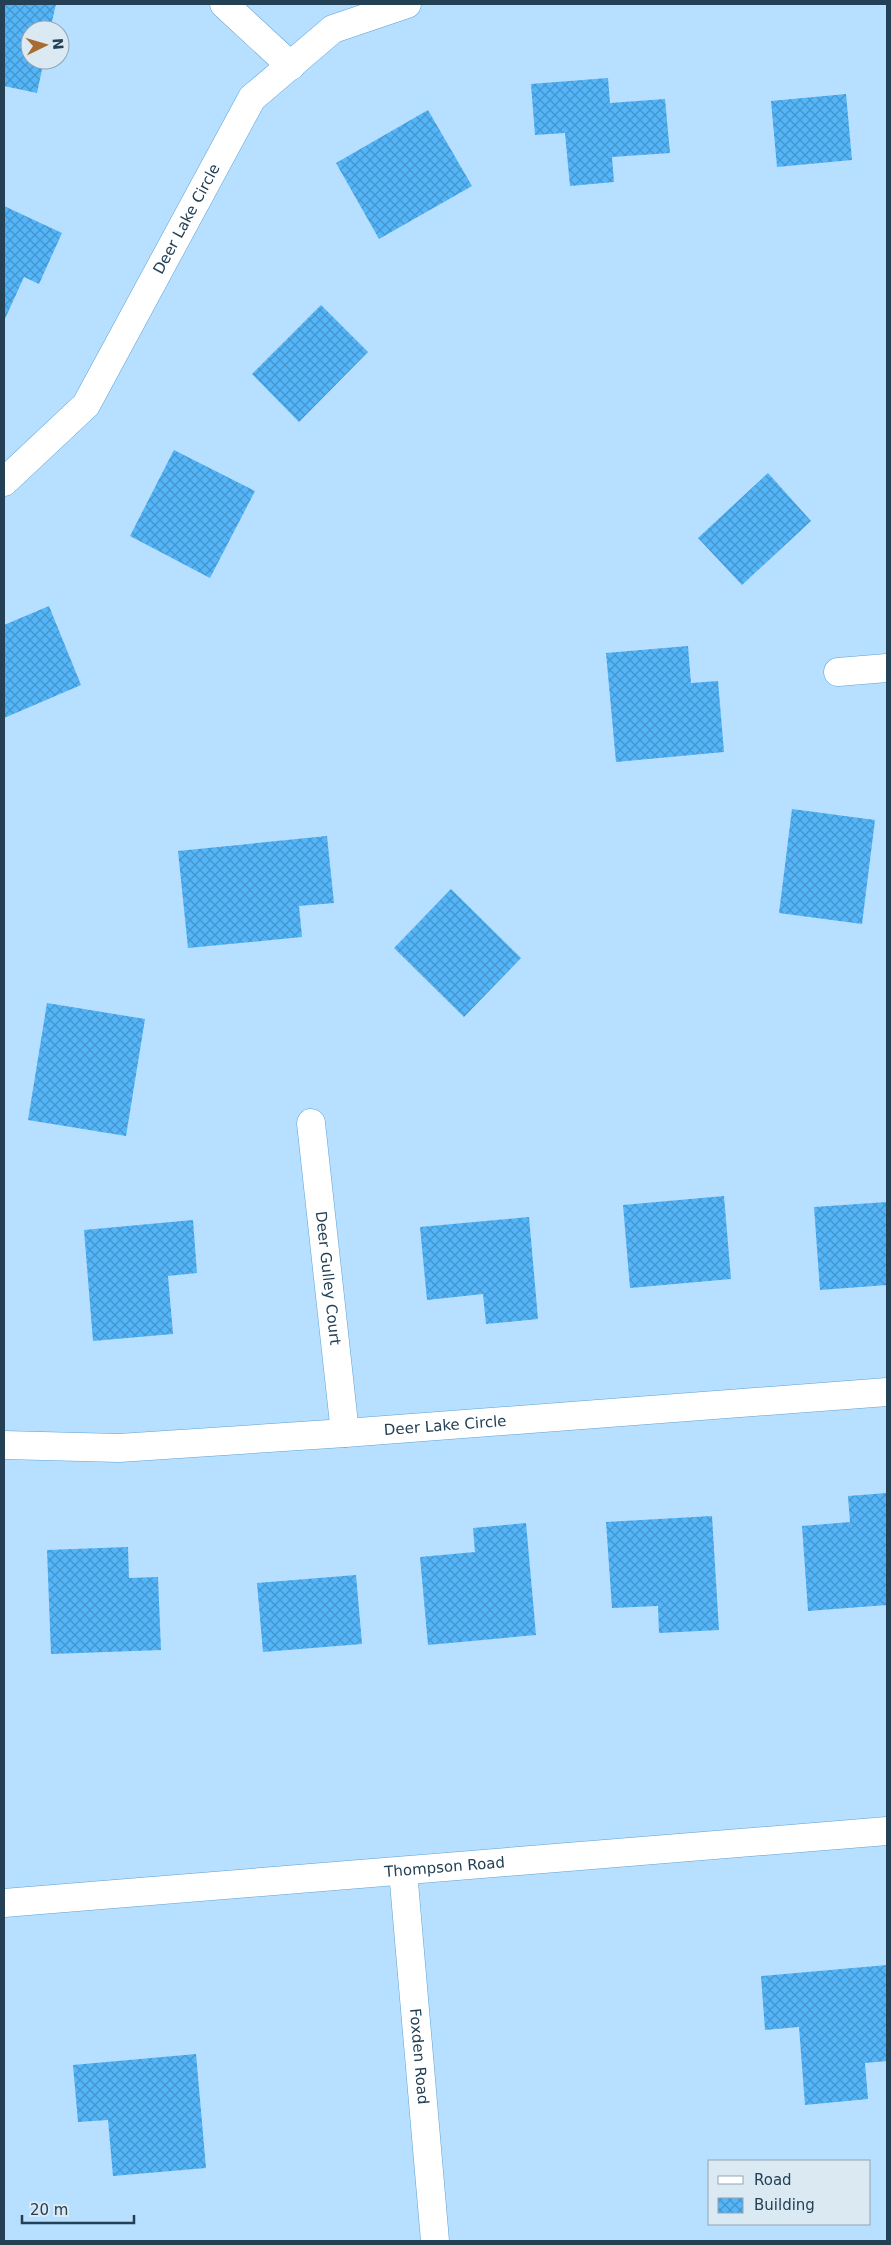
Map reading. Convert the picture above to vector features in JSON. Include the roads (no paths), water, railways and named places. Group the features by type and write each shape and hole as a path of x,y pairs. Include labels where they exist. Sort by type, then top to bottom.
{"street":[{"path":"224,4 291,66"},
{"name":"Deer Lake Circle","path":"4,482 86,405 252,98 333,30 408,4"},
{"path":"838,672 887,668"},
{"name":"Deer Gulley Court","path":"310,1122 345,1433"},
{"name":"Deer Lake Circle","path":"4,1445 120,1448 887,1392"},
{"name":"Thompson Road","path":"4,1903 887,1831"},
{"name":"Foxden Road","path":"404,1871 435,2241"}]}
